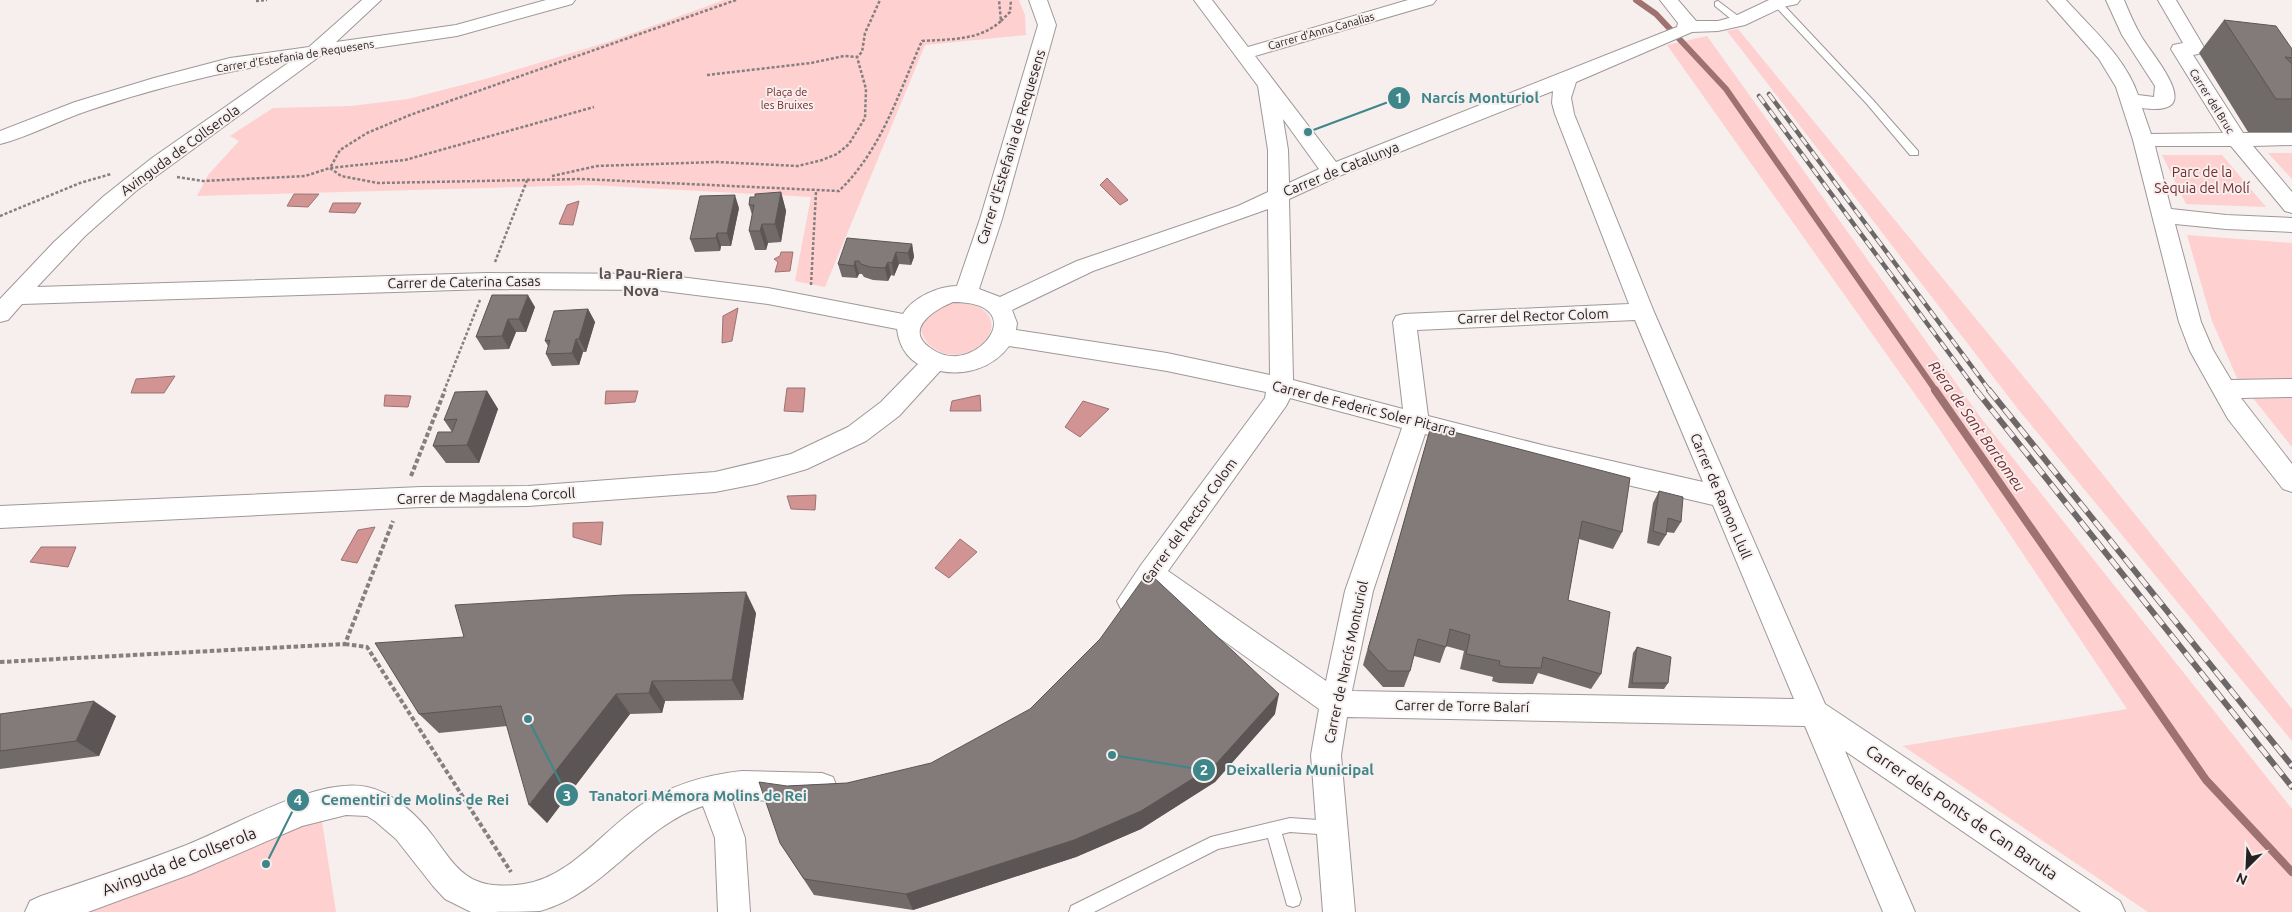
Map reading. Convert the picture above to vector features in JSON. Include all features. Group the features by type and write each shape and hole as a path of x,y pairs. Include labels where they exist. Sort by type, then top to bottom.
{"street":[{"name":"Avinguda de Collserola","path":"0,314 69,239 128,187 314,53 372,0"},
{"name":"Carrer d'Estefania de Requesens","path":"0,138 82,106 161,82 230,64 314,53 457,30 566,0"},
{"name":"Carrer d'Estefania de Requesens","path":"966,294 994,210 1047,24 1038,0"},
{"path":"1203,0 1332,171"},
{"name":"Carrer d'Anna Canalias","path":"1243,54 1427,0"},
{"path":"1669,0 1687,22 1686,29"},
{"path":"2056,0 2111,62 2132,100 2190,322 2202,351 2222,389 2237,412 2292,482"},
{"path":"2115,0 2131,35 2165,86 2164,100 2160,104 2132,100"},
{"name":"Carrer del Bruc","path":"2167,0 2196,49 2180,49 2237,140 2292,206"},
{"name":"Carrer de Catalunya","path":"998,307 1085,266 1245,211 1332,171 1569,78 1598,64 1686,29 1718,26 1739,20 1784,2"},
{"name":"Carrer de Ramon Llull","path":"1569,78 1563,87 1560,98 1562,106 1643,312 1899,912"},
{"name":"Carrer del Rector Colom","path":"1118,618 1277,400 1282,373 1278,150 1267,86"},
{"path":"2143,140 2292,139"},
{"path":"2162,215 2226,222 2292,225"},
{"name":"Carrer de Caterina Casas","path":"16,296 487,280 656,282 810,304 909,323"},
{"path":"966,294 979,296 998,307 1004,316 1006,328 1004,337 997,347 984,357 973,362 958,365 934,362 920,355 911,346 907,334 909,323 914,313 925,304 938,298 966,294"},
{"name":"Carrer del Rector Colom","path":"1417,421 1404,322 1643,312"},
{"name":"Carrer de Federic Soler Pitarra","path":"1004,337 1139,357 1280,386 1546,456 1721,497"},
{"name":"Carrer de Magdalena Corcoll","path":"0,516 403,498 528,496 715,482 756,474 798,462 857,434 890,409 934,362"},
{"path":"2222,389 2292,388"},
{"name":"Carrer de Narcís Monturiol","path":"1339,912 1326,755 1359,591 1417,421"},
{"path":"1150,573 1335,704"},
{"name":"Carrer de Torre Balarí","path":"1335,704 1814,713"},
{"name":"Carrer dels Ponts de Can Baruta","path":"1814,713 2110,912"},
{"path":"734,912 730,838 712,789 737,785 822,787 849,784"},
{"name":"Avinguda de Collserola","path":"41,912 173,866 313,807 344,801 366,801 399,820 450,886 461,896 476,901 499,903 526,900 554,890 582,876 639,825 666,806 691,794 712,789"}],"lane":[{"path":"1784,2 1914,153"},
{"path":"1718,4 1739,20"},
{"path":"1077,912 1216,842 1290,826 1332,828"},
{"path":"1273,829 1293,899"}],"path":[{"path":"256,1 267,0"},
{"path":"330,168 340,150 367,133 401,118 736,0"},
{"path":"857,58 862,52 865,33 880,0"},
{"path":"999,0 1001,22"},
{"path":"330,168 335,174 350,180 376,183 421,184 549,177 681,182 816,192 840,191 864,166 876,145 922,41 976,36 995,28 1010,12 1011,0"},
{"path":"707,76 765,66 814,62 840,55 857,58"},
{"path":"549,177 596,166 690,162 798,166 822,160 837,154 849,144 865,118 866,89 857,58"},
{"path":"0,216 89,180 123,170 153,168 181,178 203,182 306,176 330,168 405,160 594,107"},
{"path":"345,644 528,178"},
{"path":"810,304 816,192"},
{"path":"0,662 345,644 367,647 512,873"}],"green space":[{"name":"Plaça de les Bruixes","path":"724,0 1019,0 1025,15 1026,35 925,45 825,287 795,281 811,197 591,185 197,196 208,175 239,141 230,136 273,108 351,106 408,99 489,78 611,41"},
{"path":"1738,29 2050,409 2292,709 2292,741 2018,409 1727,31"},
{"path":"1707,36 1981,418 2292,809 2292,912 2148,912 1903,746 2127,709 1934,421 1667,45"},
{"path":"2268,153 2292,153 2292,179"},
{"name":"Parc de la Sèquia del Molí","path":"2162,155 2222,155 2266,207 2186,204"},
{"name":"Parc de la Sèquia del Molí","path":"2187,235 2292,243 2292,447 2237,378 2212,321"},
{"path":"955,303 976,306 986,312 991,321 991,330 984,342 968,352 952,355 938,351 927,342 922,332 923,320 934,310"},
{"path":"321,815 336,912 88,912"}],"shaded area":[{"path":"1107,178 1128,200 1120,205 1100,185"},
{"path":"294,194 319,194 308,207 287,206"},
{"path":"579,201 573,225 559,224 567,205"},
{"path":"333,203 361,203 355,213 329,212"},
{"path":"781,252 793,252 790,271 775,272 778,262 774,259 780,256"},
{"path":"738,308 732,341 722,343 723,316"},
{"path":"175,376 164,393 131,393 136,379"},
{"path":"787,388 805,388 803,412 784,411"},
{"path":"606,391 638,391 635,402 605,404"},
{"path":"385,395 411,396 408,407 384,406"},
{"path":"980,395 981,411 950,411 952,401"},
{"path":"1083,401 1109,409 1080,437 1065,427"},
{"path":"816,495 815,510 791,509 787,496"},
{"path":"603,522 601,545 573,537 573,523"},
{"path":"375,527 357,563 341,560 358,530"},
{"path":"960,539 977,552 949,578 935,568"},
{"path":"41,547 76,547 68,567 30,562"}],"building":[{"path":"2224,20 2276,26 2292,49 2292,58 2285,57 2292,64 2292,99 2276,99"},
{"path":"781,192 775,224 762,224 760,231 749,231 754,205 749,205 750,197 755,197 755,194"},
{"path":"735,195 727,233 717,233 716,238 690,239 700,196"},
{"path":"847,238 912,244 908,253 896,252 892,263 888,262 885,268 870,267 861,264 859,261 855,261 854,266 838,264"},
{"path":"492,295 528,295 519,319 508,319 502,336 476,337"},
{"path":"588,309 579,339 576,339 572,353 546,354 550,340 545,341 554,311"},
{"path":"487,391 467,445 433,446 438,432 452,432 457,419 444,420 455,392"},
{"path":"1431,426 1630,478 1622,532 1582,521 1568,600 1610,612 1601,674 1543,657 1541,668 1499,665 1500,661 1466,654 1470,635 1450,629 1446,647 1418,639 1410,671 1388,671 1368,649"},
{"path":"1659,491 1683,497 1681,522 1668,518 1666,535 1653,531"},
{"path":"1148,572 1279,694 1216,764 1141,811 1074,840 906,894 804,879 780,843 759,782 787,786 847,783 931,763 1030,709 1100,639"},
{"path":"746,592 732,680 652,681 649,693 616,694 529,805 501,706 419,714 375,643 464,637 455,605 623,595"},
{"path":"1637,647 1671,657 1668,683 1632,683"},
{"path":"94,701 76,741 0,751 0,714"}],"waterway":[{"name":"Riera de Sant Bartomeu","path":"1636,0 1656,14 1726,89 1936,391"},
{"name":"Riera de Sant Bartomeu","path":"1935,390 2206,780 2292,872"}],"railway":[{"path":"1769,94 1990,391"},
{"path":"1759,96 1977,391"},
{"path":"1976,390 2292,787"},
{"path":"1989,390 2292,766"}],"place":[{"name":"Narcís Monturiol","path":"1308,132"},
{"name":"Tanatori Mémora Molins de Rei","path":"528,719"},
{"name":"Deixalleria Municipal","path":"1112,755"},
{"name":"Cementiri de Molins de Rei","path":"266,864"}],"district":[{"name":"la Pau-Riera Nova","path":"641,282"}]}
